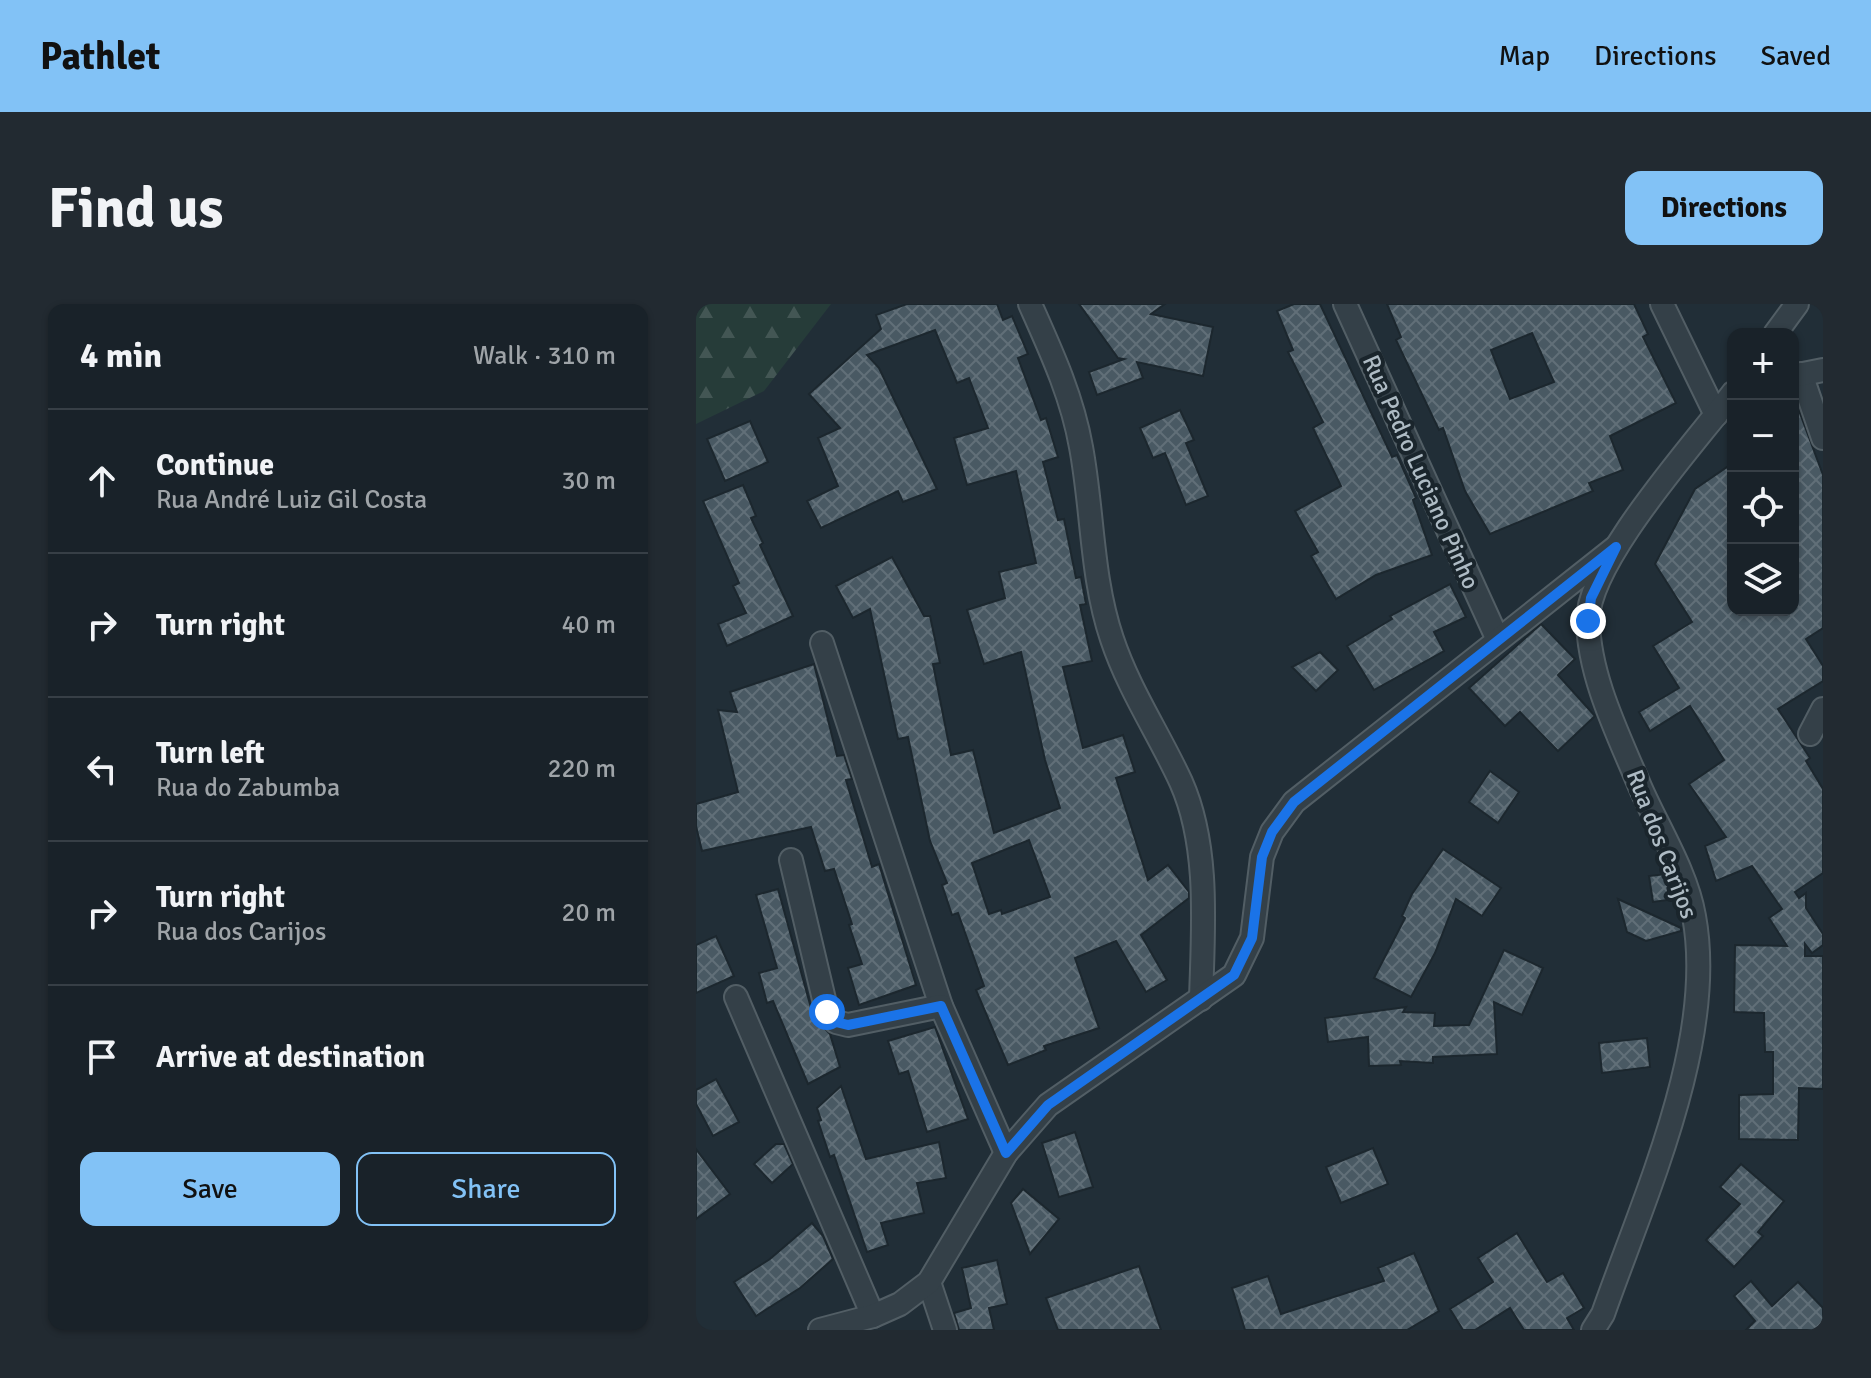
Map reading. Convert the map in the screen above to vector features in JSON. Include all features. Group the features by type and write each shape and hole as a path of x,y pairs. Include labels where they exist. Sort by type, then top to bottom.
{"street":[{"path":"1030,304 1064,380 1081,445 1096,571 1112,639 1150,726 1181,784 1193,820 1202,898 1201,999"},
{"name":"Rua Pedro Luciano Pinho","path":"1345,304 1498,640"},
{"path":"1662,304 1716,415"},
{"path":"1779,328 1797,304"},
{"path":"1806,374 1823,438"},
{"name":"Rua dos Carijos","path":"1604,1325 1682,1085 1696,1027 1698,970 1694,915 1599,684 1588,621 1591,598 1616,547 1728,400"},
{"path":"820,1330 873,1316 900,1304 929,1282 1006,1153 1048,1105 1234,975 1252,938 1262,857 1272,832 1294,802 1616,547"},
{"path":"822,643 941,1006 1006,1153"},
{"path":"1810,734 1823,709"},
{"path":"791,860 827,1012 836,1022 848,1025 941,1006"},
{"path":"736,997 873,1316"},
{"path":"929,1282 945,1330"}],"green space":[{"path":"696,304 831,304 764,391 696,424"}],"building":[{"path":"907,304 997,304 1003,320 1012,316 1028,354 1018,358 1041,420 1046,418 1058,457 1043,462 1058,520 1064,519 1076,578 1081,577 1086,604 1080,605 1092,661 1063,667 1083,748 1123,735 1135,772 1116,778 1148,880 1168,865 1189,892 1189,898 1141,935 1167,980 1146,992 1116,941 1075,958 1099,1028 1044,1046 1046,1050 1008,1065 976,990 984,986 958,913 952,915 942,885 947,883 930,841 908,737 898,739 870,609 853,618 836,586 892,557 924,616 930,616 940,663 933,664 951,755 973,750 994,833 1060,808 1045,760 1021,652 984,664 967,610 1005,598 999,572 1036,563 1016,471 967,485 954,438 988,428 969,378 957,383 935,330 867,355 879,368 937,489 903,502 898,491 821,528 807,501 838,486 818,438 840,428 809,394 881,329 876,315","holes":["1029,840 1050,897 1002,914 1001,910 989,914 972,863"]},
{"path":"1079,304 1165,304 1151,314 1213,327 1203,376 1137,362 1143,378 1097,395 1089,372 1124,359 1118,358"},
{"path":"1294,304 1320,304 1392,457 1397,455 1416,498 1413,500 1432,555 1376,575 1336,599 1311,556 1318,552 1295,511 1341,486 1313,428 1323,422 1288,352 1293,350 1277,311"},
{"path":"1387,304 1634,304 1648,334 1643,337 1676,403 1610,436 1623,470 1589,483 1593,491 1490,534 1465,491 1443,428 1439,430 1396,340 1401,337","holes":["1532,333 1554,382 1510,399 1491,350"]},
{"path":"1180,410 1194,440 1186,443 1208,496 1186,505 1165,453 1153,458 1140,428"},
{"path":"1799,411 1823,475 1823,628 1806,639 1823,666 1823,681 1778,709 1810,758 1806,761 1823,789 1823,873 1795,892 1799,898 1806,893 1806,908 1823,934 1823,945 1812,953 1805,944 1805,956 1823,956 1823,1089 1799,1088 1798,1140 1739,1139 1739,1095 1773,1094 1773,1052 1765,1052 1764,1013 1734,1012 1735,945 1787,946 1769,918 1782,909 1752,866 1716,881 1705,846 1726,837 1689,784 1724,760 1690,706 1650,731 1639,712 1679,688 1653,646 1692,622 1655,564 1695,489 1727,467 1727,616 1799,616"},
{"path":"750,421 768,462 725,481 707,439"},
{"path":"743,485 756,516 751,518 763,543 760,545 793,616 727,646 718,624 746,613 733,586 739,583 703,501"},
{"path":"1450,584 1466,617 1434,632 1444,651 1374,690 1347,646 1392,619 1390,616"},
{"path":"1541,624 1575,659 1558,675 1595,716 1558,751 1520,712 1505,726 1469,688"},
{"path":"1320,652 1338,670 1316,691 1292,667"},
{"path":"814,664 837,756 844,755 852,779 846,780 872,867 879,864 916,985 859,1005 848,968 862,964 849,925 852,924 834,869 825,871 811,827 702,851 696,826 696,804 738,792 718,710 737,712 730,692"},
{"path":"1490,771 1519,792 1498,823 1469,802"},
{"path":"1443,849 1501,888 1482,916 1456,899 1435,953 1411,997 1374,978 1405,918 1402,916 1412,894"},
{"path":"1666,874 1675,899 1653,902 1649,876"},
{"path":"778,889 813,1015 830,1034 840,1067 808,1084 773,1001 767,1003 759,973 777,968 756,895"},
{"path":"1618,899 1681,928 1681,931 1646,941 1627,932"},
{"path":"716,936 734,976 696,993 696,945"},
{"path":"1504,950 1543,968 1522,1015 1494,1002 1497,1054 1433,1057 1433,1063 1400,1061 1401,1065 1369,1066 1368,1037 1328,1042 1325,1018 1406,1007 1403,1012 1435,1013 1434,1026 1469,1025"},
{"path":"935,1027 968,1119 927,1132 908,1071 899,1074 888,1041"},
{"path":"1647,1038 1650,1067 1602,1073 1599,1043"},
{"path":"716,1079 739,1122 713,1136 696,1104 696,1090"},
{"path":"841,1086 866,1159 939,1142 946,1178 917,1183 924,1213 881,1223 888,1245 867,1252 834,1155 830,1157 818,1121 821,1120 817,1108"},
{"path":"1075,1132 1093,1187 1059,1197 1042,1143"},
{"path":"776,1144 784,1144 793,1164 772,1183 754,1164"},
{"path":"1373,1148 1388,1184 1341,1203 1326,1167"},
{"path":"696,1149 730,1194 696,1219"},
{"path":"1741,1164 1784,1201 1758,1232 1763,1236 1734,1267 1706,1240 1740,1204 1720,1187"},
{"path":"1023,1189 1059,1219 1030,1254 1011,1203"},
{"path":"812,1223 823,1236 833,1259 800,1288 756,1316 734,1282 770,1259"},
{"path":"1517,1233 1547,1282 1563,1273 1584,1308 1567,1318 1574,1330 1524,1330 1510,1308 1475,1330 1463,1330 1450,1309 1493,1282 1478,1258"},
{"path":"1414,1253 1439,1311 1407,1330 1245,1330 1232,1288 1268,1276 1281,1314 1384,1281 1378,1268"},
{"path":"997,1260 1007,1304 989,1308 994,1330 959,1330 954,1313 971,1308 962,1268"},
{"path":"1139,1266 1161,1330 1058,1330 1046,1298"},
{"path":"1751,1281 1772,1306 1798,1282 1823,1308 1823,1330 1746,1330 1755,1321 1734,1296"}],"route":[{"path":"827,1012 836,1022 848,1025 941,1006 1006,1153 1048,1105 1234,975 1252,938 1262,857 1272,832 1294,802 1616,547 1591,598 1588,621"}]}
